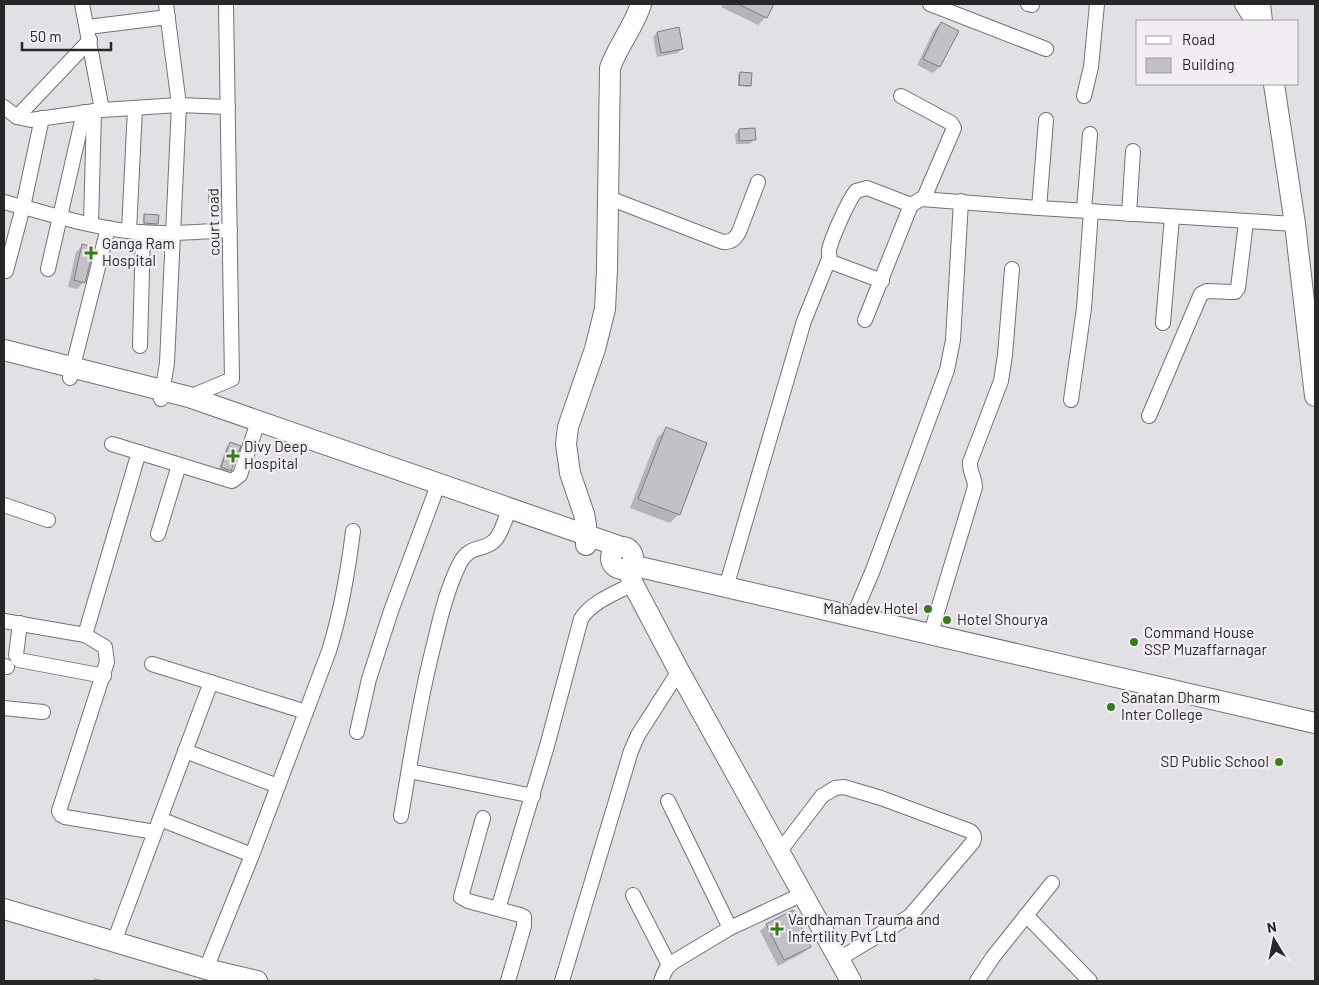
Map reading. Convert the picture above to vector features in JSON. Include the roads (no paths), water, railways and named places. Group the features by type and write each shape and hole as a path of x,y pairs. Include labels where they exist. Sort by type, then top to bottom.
{"street":[{"path":"82,4 89,34 94,111 91,224"},
{"name":"court road","path":"173,398 232,379 226,4"},
{"path":"586,540 584,514 570,472 566,444 568,427 605,309 608,269 610,68 615,53 638,14 641,4"},
{"path":"930,4 1046,49"},
{"path":"1084,96 1091,67 1097,4"},
{"path":"1245,4 1255,20"},
{"path":"1263,4 1266,20"},
{"path":"173,398 167,363 179,105 167,10 89,34 8,113 32,120 94,111 179,105 228,107"},
{"path":"1274,85 1295,224 1315,396"},
{"path":"865,320 917,202 954,128 951,123 901,96"},
{"path":"135,108 136,231 140,346"},
{"path":"48,269 61,217 94,111"},
{"path":"6,271 23,207 42,118"},
{"path":"1039,208 1046,120"},
{"path":"1071,400 1084,308 1090,134"},
{"path":"1129,214 1133,151"},
{"path":"609,198 723,242 730,242 739,232 758,182"},
{"path":"729,577 804,321 830,260 830,250 842,220 856,191 866,188 917,202 961,201 1039,208 1295,224"},
{"path":"854,614 948,370 953,340 961,201"},
{"path":"4,202 108,228 173,233 230,230"},
{"path":"1163,323 1172,217"},
{"path":"1149,416 1201,294 1207,291 1235,292 1238,288 1246,222"},
{"path":"71,372 108,228"},
{"path":"830,260 882,281"},
{"path":"932,631 975,488 970,462 1001,380 1006,355 1012,270"},
{"path":"4,350 71,372 173,398 586,540 625,567 1315,712"},
{"path":"4,361 71,372"},
{"path":"257,427 506,518 586,540"},
{"path":"112,444 227,481 236,479 240,475 257,427"},
{"path":"85,635 139,452"},
{"path":"158,534 179,465"},
{"path":"358,732 369,679 391,611 435,492"},
{"path":"4,505 48,520"},
{"path":"401,816 428,668 442,611 459,565 469,552 496,540 506,518"},
{"path":"209,975 337,626 353,531"},
{"path":"498,909 533,796 581,619 625,567 654,558 729,577 854,614"},
{"path":"625,567 677,675 799,896 851,981"},
{"path":"4,621 85,635 105,647 108,662 59,811 65,817 154,832"},
{"path":"20,624 16,655 19,660 104,676"},
{"path":"932,631 1315,723"},
{"path":"152,664 306,712"},
{"path":"677,675 780,851 799,896 840,981"},
{"path":"562,981 631,751 638,735 677,675"},
{"path":"114,942 211,682"},
{"path":"4,708 43,712"},
{"path":"185,751 278,786"},
{"path":"409,771 533,796"},
{"path":"780,851 822,796 840,787 881,798 974,834 973,842 910,916 839,959"},
{"path":"668,801 730,928"},
{"path":"483,818 461,897 468,901 520,915 524,918 525,921 508,981"},
{"path":"160,819 252,855"},
{"path":"977,981 993,957 1052,883"},
{"path":"633,895 669,965"},
{"path":"661,981 669,965 730,928 799,896"},
{"path":"4,909 114,942 209,975"},
{"path":"1026,915 1085,979"},
{"path":"4,920 120,956 209,975 257,981"}],"place":[{"name":"Ganga Ram Hospital","path":"91,253"},
{"name":"Divy Deep Hospital","path":"233,456"},
{"name":"Mahadev Hotel","path":"928,609"},
{"name":"Hotel Shourya","path":"947,620"},
{"name":"Command House SSP Muzaffarnagar","path":"1134,642"},
{"name":"Sanatan Dharm Inter College","path":"1111,707"},
{"name":"SD Public School","path":"1279,762"},
{"name":"Vardhaman Trauma and Infertility Pvt Ltd","path":"777,929"}]}
